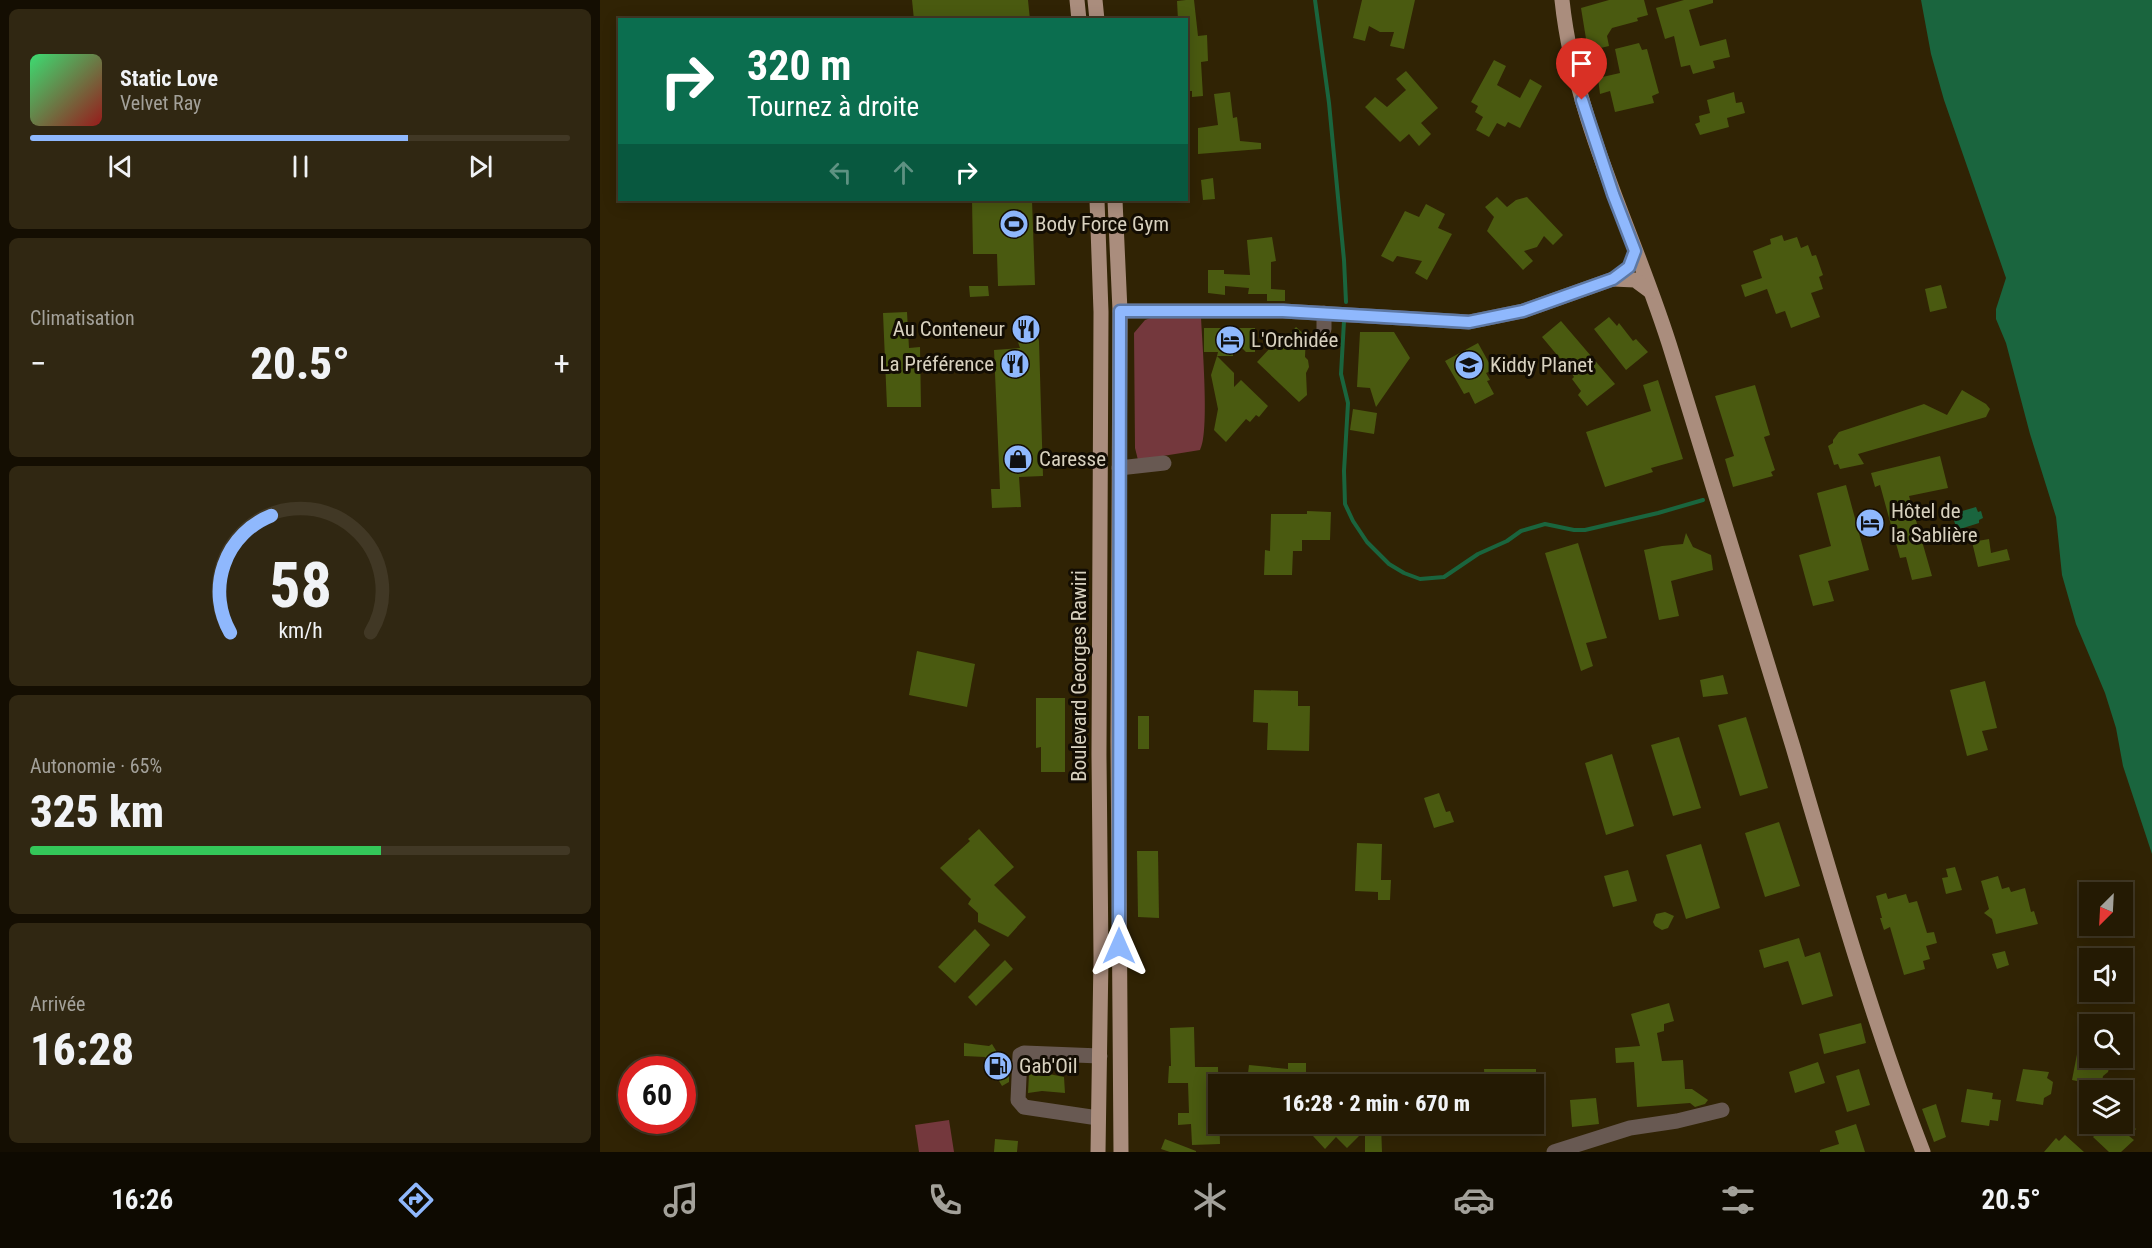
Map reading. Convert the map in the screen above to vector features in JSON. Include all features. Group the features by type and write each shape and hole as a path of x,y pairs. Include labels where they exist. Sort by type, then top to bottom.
{"main road":[{"path":"1077,0 1079,18"},
{"path":"1095,0 1097,18"},
{"path":"1562,0 1572,61 1582,100 1608,180 1670,346 1866,989 1904,1104 1923,1152"},
{"name":"Boulevard Georges Rawiri","path":"1097,201 1101,346 1098,1152"},
{"name":"Boulevard Georges Rawiri","path":"1115,201 1120,311 1118,742 1121,1152"},
{"path":"1613,279 1629,267 1635,251"},
{"path":"1613,279 1635,280 1650,291"}],"street":[{"path":"1120,311 1283,311 1469,322 1523,311 1613,279"},
{"path":"1324,313 1324,329"},
{"path":"1119,468 1164,463"},
{"path":"1098,1118 1024,1107 1018,1100 1020,1055 1024,1053 1100,1056"},
{"path":"1554,1152 1630,1128 1677,1121 1722,1110"}],"shaded area":[{"path":"1921,0 2152,0 2152,854 2123,766 2116,728 2105,693 2076,624 2062,575 2056,517 2030,434 2006,343 1996,319 1996,309 2006,278 1944,100 1931,54"},
{"path":"1153,317 1201,317 1205,426 1200,450 1138,460 1135,448 1134,333 1145,320"},
{"path":"1976,507 1978,512 1981,511 1983,518 1979,520 1979,523 1957,530 1952,514"},
{"path":"949,1120 954,1152 919,1152 915,1125"}],"building":[{"path":"912,0 1028,0 1030,18 914,18"},
{"path":"1194,0 1198,36 1207,35 1208,61 1201,62 1203,96 1192,97 1192,91 1189,91 1188,18 1178,18 1177,1"},
{"path":"1362,0 1415,0 1404,49 1390,46 1394,32 1380,32 1369,26 1365,41 1353,38"},
{"path":"1609,0 1644,0 1648,15 1637,18 1638,21 1612,28 1607,36 1609,46 1588,51 1581,8"},
{"path":"1684,0 1713,0 1713,3 1689,10 1700,46 1726,39 1730,57 1713,61 1715,68 1693,74 1690,65 1681,67 1674,36 1665,39 1656,8"},
{"path":"1639,43 1642,50 1647,49 1659,93 1652,96 1654,103 1615,112 1610,91 1600,94 1598,78 1620,73 1615,49"},
{"path":"1494,60 1506,66 1497,85 1520,98 1530,79 1542,86 1520,128 1508,122 1505,127 1497,123 1489,137 1476,130 1483,117 1475,112 1478,106 1471,102"},
{"path":"1406,71 1438,108 1421,123 1431,134 1419,146 1409,134 1400,142 1365,107 1375,97 1387,107 1406,90 1396,79"},
{"path":"1230,92 1233,118 1237,117 1240,141 1261,143 1261,149 1198,154 1198,128 1218,125 1214,94"},
{"path":"1734,92 1736,103 1742,102 1745,113 1727,118 1729,127 1700,135 1695,124 1700,122 1699,116 1710,113 1707,100"},
{"path":"1213,178 1215,199 1203,200 1201,180"},
{"path":"1497,197 1507,207 1516,200 1527,197 1563,235 1553,245 1544,236 1537,247 1524,251 1533,261 1523,270 1487,231 1494,217 1485,207"},
{"path":"972,201 1032,201 1035,285 998,286 997,254 973,254"},
{"path":"1426,204 1445,214 1438,228 1452,234 1427,280 1415,273 1422,261 1397,256 1393,262 1381,256 1405,211 1419,217"},
{"path":"1782,235 1784,241 1797,237 1801,248 1808,245 1812,256 1816,255 1823,275 1819,277 1823,289 1811,293 1820,317 1791,328 1785,311 1776,314 1767,289 1745,297 1741,285 1762,278 1753,251 1771,244 1770,239"},
{"path":"1272,237 1276,261 1271,262 1271,289 1285,290 1285,301 1267,301 1267,294 1248,294 1249,288 1225,286 1225,295 1208,293 1208,270 1224,270 1224,274 1250,275 1247,240"},
{"path":"1941,285 1947,308 1930,312 1925,289"},
{"path":"969,286 988,286 989,296 970,297"},
{"path":"907,312 909,348 920,347 921,407 887,407 883,313"},
{"path":"1609,317 1617,326 1619,323 1633,341 1636,339 1648,352 1626,370 1594,329"},
{"path":"1561,321 1615,384 1587,406 1578,395 1581,391 1572,379 1574,377 1542,337"},
{"path":"1034,324 1039,341 1043,476 1019,477 1021,507 992,508 991,489 1000,489 994,350 1020,348 1014,330"},
{"path":"1296,327 1306,336 1305,357 1309,367 1306,373 1307,395 1299,402 1257,362 1272,346 1277,348"},
{"name":"L'Orchidée","path":"1204,328 1255,328 1255,352 1246,352 1233,339 1233,356 1217,356 1218,352 1204,352"},
{"path":"1360,332 1394,332 1410,358 1376,407 1370,388 1357,387"},
{"name":"Kiddy Planet","path":"1478,343 1493,370 1486,373 1490,380 1487,381 1494,394 1475,404 1469,392 1464,394 1445,361"},
{"path":"1217,356 1234,373 1234,387 1241,380 1268,406 1259,417 1256,415 1250,422 1246,419 1226,442 1214,430 1218,409 1211,375"},
{"path":"1658,380 1683,459 1651,468 1653,472 1605,487 1586,432 1651,411 1643,385"},
{"path":"1755,385 1770,435 1764,437 1775,470 1771,472 1773,476 1733,487 1725,459 1734,456 1715,396"},
{"path":"1962,390 1986,404 1990,409 1986,417 1858,454 1864,464 1840,469 1838,464 1834,465 1828,446 1833,443 1839,432 1924,404 1947,415"},
{"path":"1353,409 1377,413 1374,434 1350,430"},
{"path":"1940,456 1948,488 1909,496 1932,576 1912,580 1906,557 1900,558 1880,485 1875,487 1871,473"},
{"path":"1846,485 1869,570 1828,581 1834,601 1813,606 1799,555 1831,546 1817,493"},
{"path":"1307,511 1331,512 1330,540 1302,540 1302,551 1293,551 1292,575 1264,575 1265,550 1270,551 1271,514 1307,514"},
{"path":"1686,533 1693,547 1711,555 1713,570 1671,581 1679,616 1659,620 1644,550 1683,544"},
{"path":"1989,539 1991,553 2007,549 2010,560 1978,567 1972,542"},
{"path":"1578,543 1607,638 1586,643 1593,666 1581,671 1545,553"},
{"path":"917,651 975,664 967,707 909,695"},
{"path":"1723,675 1728,694 1703,697 1700,680"},
{"path":"1985,681 1997,728 1982,731 1988,750 1967,756 1950,690"},
{"path":"1254,690 1298,691 1298,706 1310,706 1309,751 1267,750 1268,723 1253,722"},
{"path":"1036,698 1065,698 1065,772 1041,772 1041,747 1036,748"},
{"path":"1138,716 1149,716 1149,749 1138,749"},
{"path":"1746,717 1768,788 1740,796 1718,725"},
{"path":"1679,737 1701,808 1673,816 1651,745"},
{"path":"1612,754 1634,826 1606,835 1585,763"},
{"path":"1439,793 1446,812 1450,811 1454,822 1434,828 1424,798"},
{"path":"1779,822 1800,886 1765,897 1745,833"},
{"path":"979,829 1014,867 994,885 1026,917 1008,937 978,922 978,913 968,904 971,899 940,868 970,841 968,839"},
{"path":"1357,843 1382,844 1381,880 1391,880 1390,900 1378,900 1378,892 1355,891"},
{"path":"1701,844 1720,908 1686,919 1666,855"},
{"path":"1137,851 1158,851 1159,918 1138,917"},
{"path":"1955,867 1962,890 1946,894 1942,878 1948,877 1946,869"},
{"path":"1628,870 1637,901 1613,907 1604,876"},
{"path":"1998,876 2002,889 2009,887 2011,892 2025,888 2031,912 2034,911 2038,924 1996,934 1992,919 1984,913 1989,909 1981,881"},
{"path":"1886,893 1888,899 1906,894 1909,903 1917,901 1927,933 1934,932 1937,943 1926,946 1930,959 1923,961 1925,969 1904,975 1890,927 1884,930 1880,918 1882,918 1876,896"},
{"path":"1665,912 1674,916 1668,928 1662,930 1653,922 1656,914"},
{"path":"975,929 990,945 955,983 938,967"},
{"path":"1799,938 1805,957 1820,952 1833,996 1802,1005 1788,961 1764,968 1759,950"},
{"path":"2005,951 2009,965 1997,969 1992,954"},
{"path":"1005,960 1013,969 976,1006 968,997"},
{"path":"1669,1003 1674,1021 1664,1024 1664,1031 1657,1033 1662,1061 1683,1060 1685,1089 1692,1089 1708,1100 1705,1104 1695,1107 1690,1103 1637,1107 1634,1062 1616,1063 1615,1048 1640,1046 1631,1014"},
{"path":"1861,1023 1866,1043 1824,1054 1819,1034"},
{"path":"1194,1027 1195,1067 1218,1067 1218,1074 1208,1074 1208,1134 1220,1134 1220,1144 1192,1145 1191,1124 1178,1125 1178,1113 1189,1113 1188,1083 1168,1083 1169,1066 1171,1066 1170,1028"},
{"path":"964,1043 989,1046 992,1044 1009,1072 1009,1082 1002,1086 985,1057 964,1056"},
{"path":"2078,1049 2079,1068 2109,1068 2102,1080 2072,1080"},
{"path":"1818,1062 1825,1083 1795,1093 1789,1072"},
{"path":"1288,1063 1306,1063 1306,1074 1248,1074 1249,1065 1288,1069"},
{"path":"1484,1069 1536,1069 1536,1074 1484,1074"},
{"path":"1859,1069 1870,1105 1847,1112 1836,1076"},
{"path":"2023,1069 2049,1072 2047,1078 2053,1082 2051,1094 2044,1098 2043,1105 2016,1101"},
{"path":"1044,1073 1064,1077 1065,1093 1042,1091 1028,1093 1029,1074"},
{"path":"1967,1089 1993,1093 1992,1099 2001,1100 1998,1121 1990,1120 1989,1126 1961,1122"},
{"path":"1596,1098 1599,1124 1572,1127 1570,1100"},
{"path":"1936,1104 1946,1137 1934,1142 1922,1109"},
{"path":"1856,1124 1865,1152 1820,1152 1820,1150 1839,1144 1835,1131"},
{"path":"1315,1134 1361,1134 1347,1148 1336,1137 1325,1149 1313,1136"},
{"path":"1365,1134 1381,1134 1382,1152 1365,1152"},
{"path":"2096,1134 2131,1134 2129,1136 2134,1140 2121,1152 2109,1152 2093,1137"},
{"path":"2065,1135 2084,1152 2044,1152 2056,1138 2059,1141"},
{"path":"995,1139 1018,1141 1017,1152 994,1152"},
{"path":"1165,1139 1196,1152 1170,1152 1161,1149"}],"waterway":[{"path":"1315,0 1329,103 1346,302"},
{"path":"1344,321 1341,374 1348,403 1344,471 1345,504 1367,542 1389,564 1404,573 1420,579 1444,577 1478,554 1507,541 1521,531 1545,524 1585,530 1703,500"}],"place":[{"name":"Body Force Gym","path":"1014,224"},
{"name":"Au Conteneur","path":"1026,329"},
{"name":"L'Orchidée","path":"1230,340"},
{"name":"La Préférence","path":"1015,364"},
{"name":"Kiddy Planet","path":"1469,365"},
{"name":"Caresse","path":"1018,459"},
{"name":"Hôtel de la Sablière","path":"1870,523"},
{"name":"Gab'Oil","path":"998,1066"}],"route":[{"path":"1119,946 1120,311 1283,311 1469,322 1523,311 1613,279 1626,271 1635,251 1613,194 1582,100"}]}
